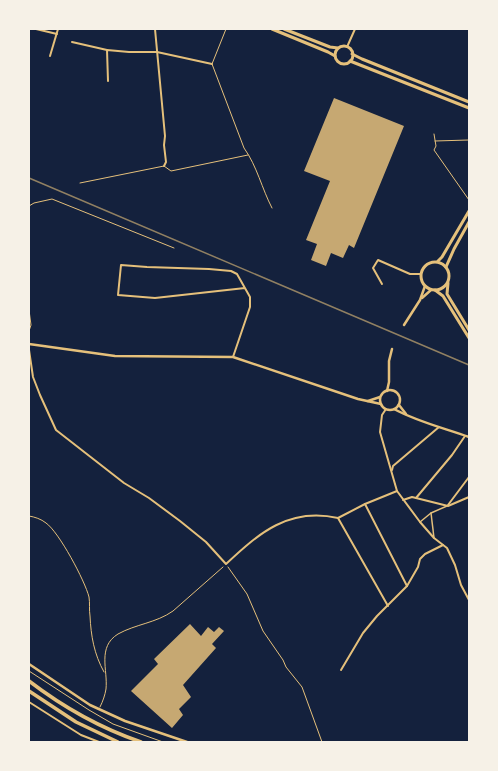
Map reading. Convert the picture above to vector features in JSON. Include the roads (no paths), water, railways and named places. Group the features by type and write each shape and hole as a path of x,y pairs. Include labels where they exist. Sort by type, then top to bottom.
{"highway":[{"path":"29,681 84,718 114,732 141,742"},
{"path":"29,692 76,722 118,742"}],"main road":[{"path":"272,29 328,52 335,56 340,63 345,64 350,61 352,54"},
{"path":"284,29 330,47 347,47 352,54 362,59 469,102"},
{"path":"335,56 338,48"},
{"path":"350,61 469,108"},
{"path":"438,261 446,251 469,211"},
{"path":"446,267 469,222"},
{"path":"469,330 447,294 450,277 446,267 438,261 433,261 427,264 423,267 420,274 421,281 425,286 443,296 469,338"},
{"path":"433,290 442,289 448,283"}],"street":[{"path":"36,29 57,34"},
{"path":"50,56 58,29"},
{"path":"155,29 165,136 164,145 166,162 164,166"},
{"path":"347,47 355,29"},
{"path":"72,42 118,52 157,52 212,64"},
{"path":"107,50 108,81"},
{"path":"382,284 373,268 378,260 410,274 420,274"},
{"path":"233,357 250,307 250,297 245,288 237,274 231,271 209,269 121,265 118,295 155,298 245,288"},
{"path":"404,325 420,300 425,286"},
{"path":"420,300 433,290"},
{"path":"29,344 115,356 233,357 358,399 381,404 386,409 394,409 439,428 469,437"},
{"path":"367,401 380,397 387,390 389,382 389,361 392,349"},
{"path":"29,350 33,377 56,430 124,483 149,498 180,521 206,542 226,564 244,548 274,526 312,515 338,518 365,504 397,491"},
{"path":"389,382 392,390 399,395 400,399 399,405 394,409"},
{"path":"387,390 392,390"},
{"path":"380,397 381,404"},
{"path":"399,405 406,414"},
{"path":"386,409 382,415 380,432 397,491 434,538 447,548 455,565 461,585 469,600"},
{"path":"392,471 393,466 439,428"},
{"path":"416,498 452,455 465,435"},
{"path":"448,506 469,478"},
{"path":"403,500 412,497 448,506"},
{"path":"420,522 431,513 469,497"},
{"path":"365,504 407,586"},
{"path":"431,513 434,538"},
{"path":"338,518 388,606"},
{"path":"341,670 364,632 377,616 407,586 418,567 420,559 425,554 442,544"},
{"path":"29,664 98,709 125,721 188,742"},
{"path":"29,702 81,735 98,742"}],"lane":[{"path":"226,29 212,64 244,148 249,155 264,194 272,208"},
{"path":"434,134 436,146 434,150 469,200"},
{"path":"435,141 469,140"},
{"path":"80,183 164,166 171,171 249,155"}],"railway":[{"path":"29,178 469,365"}]}
